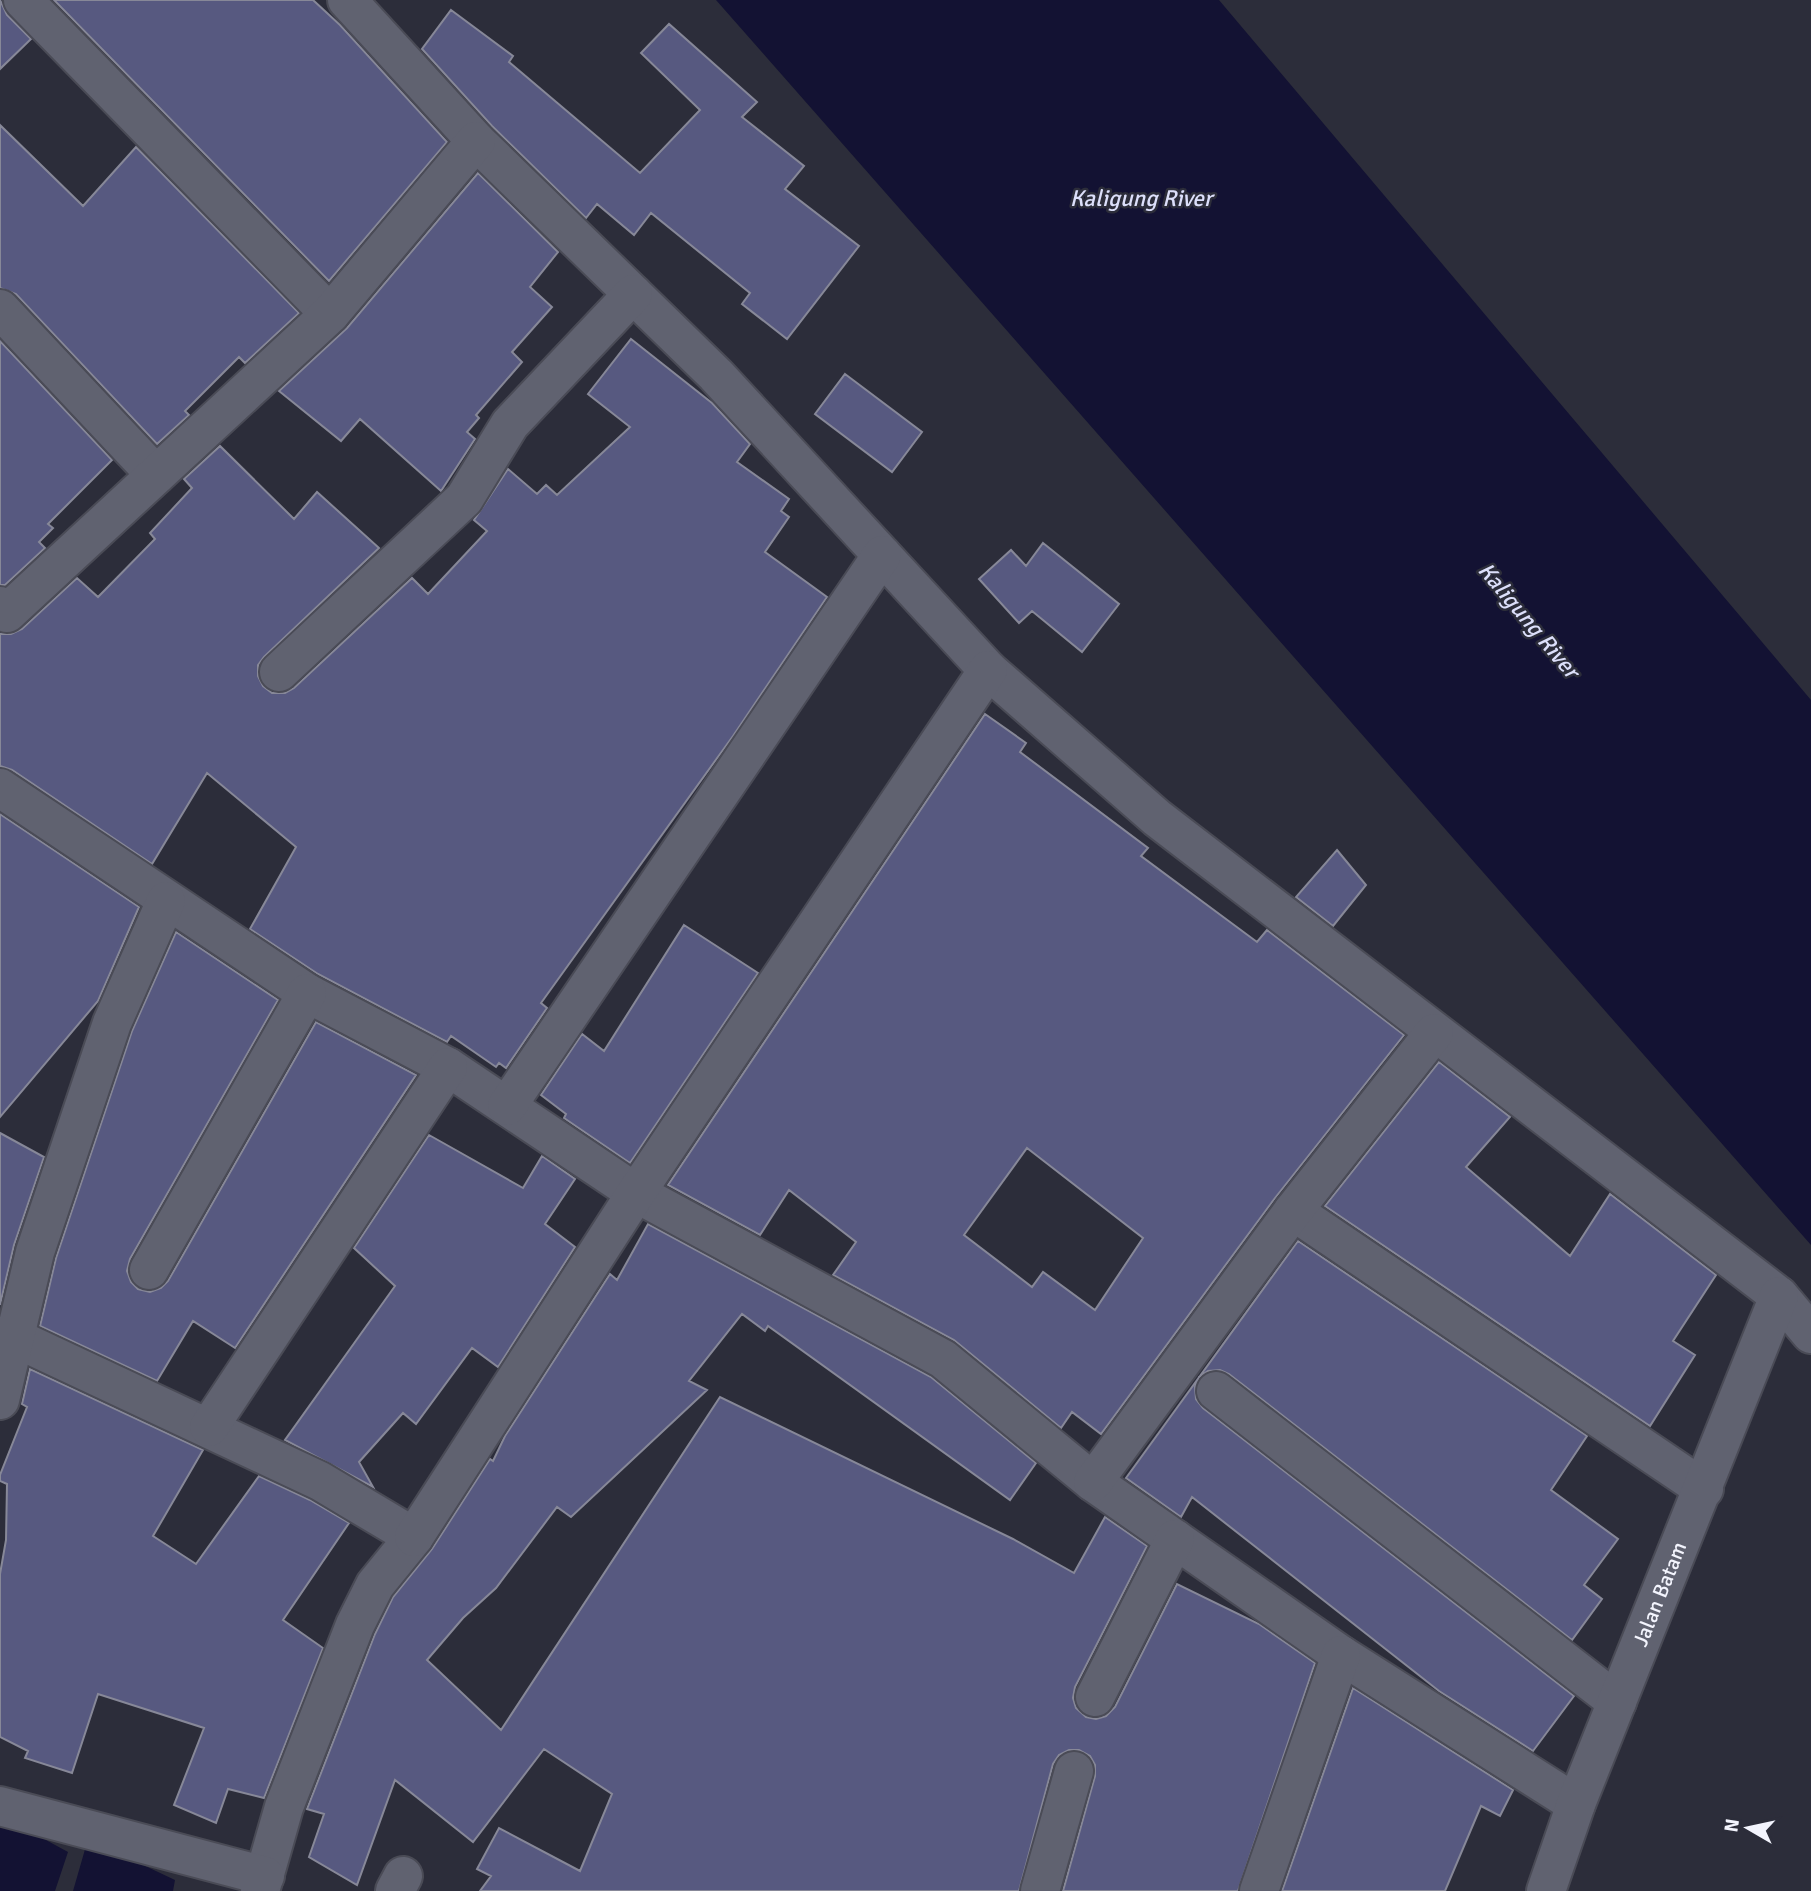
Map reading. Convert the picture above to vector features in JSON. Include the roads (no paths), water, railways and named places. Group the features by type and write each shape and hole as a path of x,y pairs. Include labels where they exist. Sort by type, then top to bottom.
{"street":[{"path":"23,0 330,314"},
{"path":"346,0 477,141 716,375 988,670 1157,818 1779,1296 1811,1334"},
{"path":"2,614 330,314 477,141"},
{"path":"279,672 464,499 510,424 634,294"},
{"path":"0,309 156,475"},
{"path":"507,1106 882,555"},
{"path":"0,1806 262,1883 284,1807 355,1625 376,1585 414,1537 636,1193 988,670"},
{"path":"0,788 307,993 448,1067 636,1193 943,1359 1093,1482 1341,1655 1576,1804"},
{"path":"0,1400 35,1252 112,1023 166,901"},
{"path":"149,1270 307,993"},
{"path":"1093,1482 1293,1211 1434,1033"},
{"path":"209,1427 448,1067"},
{"path":"1293,1211 1704,1489"},
{"name":"Jalan Batam","path":"1546,1891 1576,1804 1779,1296"},
{"path":"13,1337 320,1480 414,1537"},
{"path":"1216,1391 1617,1702"},
{"path":"1095,1697 1175,1539"},
{"path":"1259,1891 1341,1655"},
{"path":"1040,1891 1074,1771"}],"water":[{"name":"Kaligung River","path":"716,0 1219,0 1811,700 1811,1245"},
{"path":"0,1815 68,1852 55,1891 0,1891"},
{"path":"88,1839 175,1880 173,1891 73,1891"}]}
